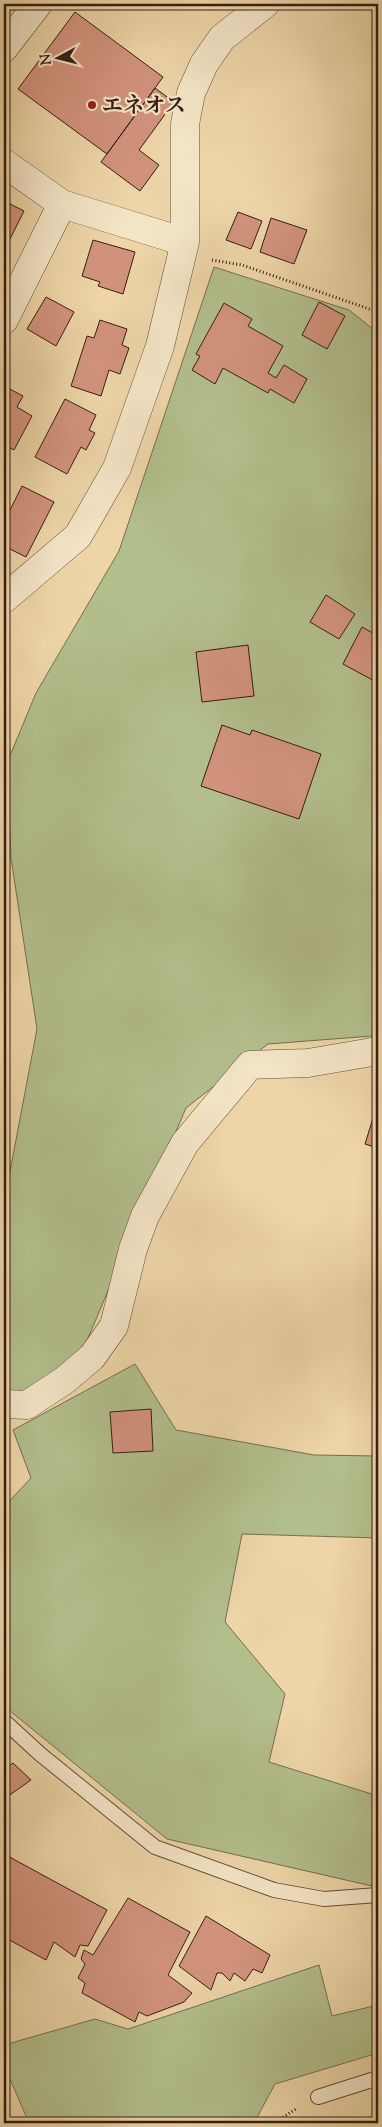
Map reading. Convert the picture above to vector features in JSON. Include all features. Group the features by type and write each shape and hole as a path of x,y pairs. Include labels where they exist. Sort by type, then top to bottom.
{"street":[{"path":"4,48 38,4"},
{"path":"4,599 78,536 117,468 160,346 183,249 185,124 191,93 204,64 222,38 265,4"},
{"path":"4,163 62,204 183,249"},
{"path":"4,320 62,204"},
{"path":"4,1404 27,1406 65,1380 92,1357 114,1326 133,1249 145,1216 185,1143 250,1065 308,1063 378,1051"}],"lane":[{"path":"4,1721 40,1754 155,1847 274,1890 324,1899 378,1895"},
{"path":"318,2097 378,2078"}],"path":[{"path":"183,249 242,264 378,312"}],"green space":[{"path":"214,267 349,310 378,333 378,1031 372,1036 268,1044 186,1108 79,1359 27,1400 4,1395 4,1203 37,1029 11,858 7,763 36,693 119,551"},
{"path":"135,1364 176,1430 314,1455 378,1456 378,1538 242,1534 225,1622 285,1694 269,1762 378,1796 378,1836 372,1886 167,1839 4,1706 4,1507 31,1478 13,1430"},
{"path":"319,1965 332,2016 378,2005 378,2053 275,2084 254,2123 29,2123 4,2065 4,2045 95,2019 128,2029"}],"building":[{"path":"75,12 163,77 107,154 18,89"},
{"path":"155,88 174,102 139,150 159,165 140,191 101,162"},
{"path":"4,201 24,211 4,251"},
{"path":"238,212 262,221 251,249 226,240"},
{"path":"271,218 307,230 294,264 260,252"},
{"path":"93,240 135,252 123,294 98,286 100,282 82,276"},
{"path":"46,297 74,312 56,346 27,329"},
{"path":"319,302 345,316 327,349 302,335"},
{"path":"224,303 252,319 248,326 283,346 268,373 276,378 284,365 307,379 294,403 270,389 268,393 223,368 215,384 192,370 200,356 196,354"},
{"path":"100,320 127,329 122,345 129,348 120,374 109,370 101,396 71,386 87,336 94,338"},
{"path":"4,386 23,396 17,407 32,416 14,450 4,445"},
{"path":"65,399 96,415 89,430 95,433 86,450 81,447 67,474 35,457"},
{"path":"378,409 378,427 372,424"},
{"path":"22,486 54,502 26,557 4,546 4,522"},
{"path":"326,595 355,614 339,639 310,622"},
{"path":"362,627 378,636 378,683 343,664"},
{"path":"248,645 254,696 202,702 196,652"},
{"path":"222,725 250,735 252,730 321,754 299,819 201,786"},
{"path":"378,1105 378,1148 365,1144"},
{"path":"151,1409 153,1451 113,1453 110,1412"},
{"path":"13,1763 31,1780 4,1799 4,1770"},
{"path":"4,1854 107,1910 88,1946 80,1945 75,1957 54,1942 46,1960 4,1937"},
{"path":"128,1898 190,1932 168,1975 192,1993 184,2002 147,2016 139,2012 135,2022 82,1993 85,1983 78,1978 85,1964 81,1959 84,1950 93,1955"},
{"path":"206,1916 270,1955 262,1973 253,1969 245,1981 234,1973 230,1981 222,1973 217,1973 211,1990 179,1966"}],"place":[{"name":"エネオス","path":"92,105"}]}
